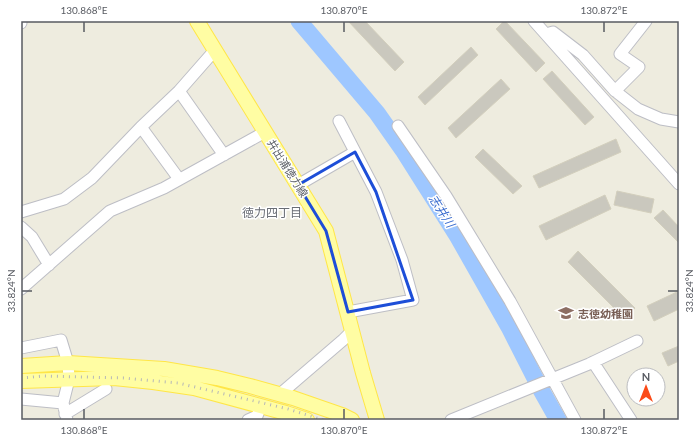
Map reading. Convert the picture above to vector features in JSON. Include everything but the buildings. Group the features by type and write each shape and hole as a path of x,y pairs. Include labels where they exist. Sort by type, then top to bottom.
{"main road":[{"name":"井出浦徳力線","path":"197,21 326,231 377,420"},
{"path":"21,366 68,363 164,369 218,378 279,395 342,415 352,420"},
{"path":"21,381 114,378 153,382 194,388 307,420"}],"street":[{"path":"534,21 679,184"},
{"path":"615,91 639,67 620,54 646,21"},
{"path":"546,34 553,32 583,55 615,91 638,109 661,119 679,122"},
{"path":"21,212 64,199 92,178 141,127 179,91 215,50"},
{"path":"179,91 224,155"},
{"path":"339,120 376,192 402,260 413,300 348,312"},
{"path":"398,126 446,196 510,301 575,420"},
{"path":"141,127 179,179"},
{"path":"21,289 110,211 147,196 265,132"},
{"path":"298,185 355,152"},
{"path":"21,228 32,237 49,265"},
{"path":"279,395 344,340 352,330"},
{"path":"21,348 61,340 68,363 69,379 65,412"},
{"path":"451,420 593,362 636,341"},
{"path":"593,362 631,420"},
{"path":"21,399 65,412 106,389"},
{"path":"248,420 257,416 261,406"}],"highlighted area":[{"path":"355,152 376,192 413,300 348,312 326,231 298,185"}],"waterway":[{"name":"志井川","path":"299,21 377,113 403,150 458,237 509,327 558,420"}],"railway":[{"path":"21,378 44,376 123,378 178,383 288,409 323,420"}],"place":[{"name":"志徳幼稚園","path":"566,313"}],"district":[{"name":"徳力四丁目","path":"272,212"}]}
